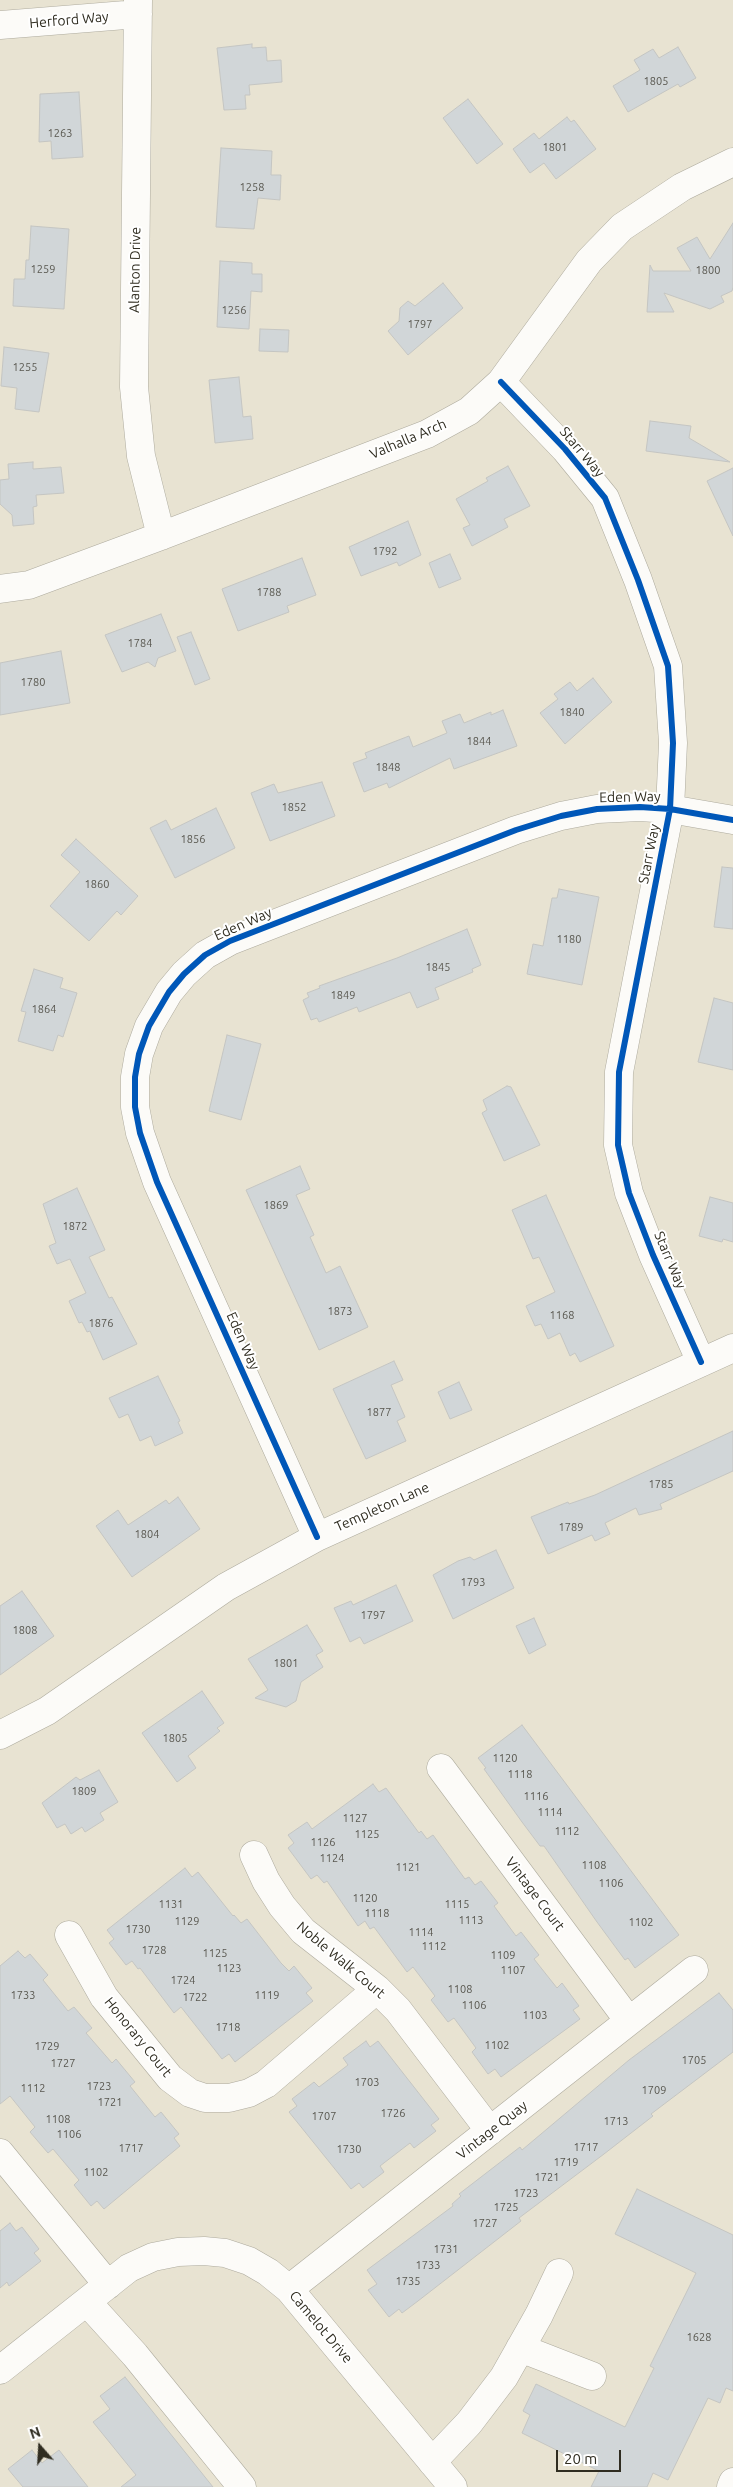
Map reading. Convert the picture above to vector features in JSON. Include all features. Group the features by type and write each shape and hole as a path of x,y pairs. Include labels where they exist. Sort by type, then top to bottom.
{"street":[{"name":"Herford Way","path":"0,26 138,7"},
{"name":"Alanton Drive","path":"138,7 134,387 141,456 161,536"},
{"name":"Valhalla Arch","path":"0,590 29,585 161,536 427,434 469,411 500,382 589,261 622,227 682,187 733,162"},
{"name":"Starr Way","path":"500,382 565,449 604,498 638,580 668,666 673,743 670,809 619,1072 618,1145 632,1202 653,1255 701,1362"},
{"name":"Eden Way","path":"317,1536 157,1182 140,1133 135,1107 135,1077 139,1054 149,1026 169,992 184,974 205,955 230,941 516,830 552,819 597,809 640,807 670,809 733,820"},
{"name":"Templeton Lane","path":"0,1735 47,1711 226,1587 317,1536 733,1348"},
{"name":"Vintage Court","path":"441,1768 629,2021"},
{"name":"Noble Walk Court","path":"254,1855 266,1881 303,1931 377,1989 398,2010 490,2131"},
{"name":"Honorary Court","path":"69,1935 104,1997 170,2078 190,2093 205,2098 229,2098 249,2093 266,2084 377,1989"},
{"name":"Vintage Quay","path":"289,2288 694,1970"},
{"path":"0,2153 108,2285"},
{"name":"Camelot Drive","path":"0,2370 129,2268 153,2257 178,2252 204,2251 225,2254 249,2262 268,2272 289,2288 453,2487"},
{"path":"432,2462 469,2423 504,2377 559,2273"},
{"path":"87,2302 135,2355 242,2487"},
{"path":"520,2348 592,2376"},
{"path":"731,2487 733,2482"}],"building":[{"path":"252,44 252,48 266,47 267,61 281,60 282,82 249,85 250,95 245,95 246,109 224,110 217,48"},
{"path":"678,47 696,78 680,87 678,84 628,112 613,86 640,70 634,60 653,49 659,58"},
{"path":"79,92 83,157 52,159 51,141 39,142 40,94"},
{"path":"468,99 503,144 477,164 443,118"},
{"path":"567,117 571,122 574,120 596,149 556,179 544,163 530,173 513,149 534,133 539,139"},
{"path":"221,148 272,151 271,175 281,175 280,200 258,198 254,229 216,227"},
{"path":"733,223 733,287 732,291 721,296 724,302 710,309 664,293 674,312 647,312 650,265 653,271 691,271 677,248 697,237 710,259"},
{"path":"31,226 69,229 64,309 13,306 14,279 25,279 26,260 29,260"},
{"path":"220,261 252,263 252,274 262,274 262,292 251,291 249,329 217,327"},
{"path":"443,283 463,308 408,355 388,331 399,321 400,308 408,301 415,306"},
{"path":"260,329 289,330 288,352 259,351"},
{"path":"4,347 49,353 39,412 15,409 17,388 1,386"},
{"path":"239,377 243,417 251,416 253,439 215,443 209,380"},
{"path":"650,421 691,426 689,438 730,462 646,451"},
{"path":"33,462 33,469 61,467 64,493 36,495 37,506 33,507 34,524 13,526 12,515 0,504 0,480 9,479 8,464"},
{"path":"508,466 530,506 504,519 508,527 472,546 463,528 470,525 456,499 488,481 486,478"},
{"path":"733,468 733,536 707,481"},
{"path":"408,521 421,555 399,566 397,562 361,576 349,547"},
{"path":"450,554 461,579 439,588 429,563"},
{"path":"302,558 316,595 287,606 289,612 238,631 222,589"},
{"path":"161,614 176,651 158,658 155,667 148,662 122,672 105,635"},
{"path":"191,632 210,679 195,685 177,637"},
{"path":"61,651 70,703 0,715 0,663"},
{"path":"593,678 612,702 565,744 540,713 558,699 554,694 570,682 577,691"},
{"path":"503,710 517,746 454,769 450,758 389,788 387,783 364,792 353,763 367,758 365,753 409,736 413,747 447,733 442,721 460,714 464,723 491,712 491,715"},
{"path":"322,782 335,816 270,841 251,793 274,784 278,793"},
{"path":"216,808 235,848 175,878 150,828 166,820 171,830"},
{"path":"76,839 138,896 121,915 117,911 89,941 50,906 80,872 61,855"},
{"path":"722,867 733,868 733,929 714,927"},
{"path":"559,889 599,897 582,985 527,974 533,944 543,946 552,898 557,898"},
{"path":"467,929 481,965 472,969 473,972 435,988 439,999 417,1008 410,992 359,1012 357,1007 319,1022 317,1018 311,1020 303,1000 309,997 307,993 320,988 319,986 397,958"},
{"path":"34,969 63,978 60,988 77,993 63,1037 58,1035 53,1051 18,1041 26,1012 21,1011"},
{"path":"714,998 733,1003 733,1070 698,1062"},
{"path":"227,1035 261,1044 241,1120 209,1111"},
{"path":"507,1086 511,1087 540,1145 504,1161 482,1113 487,1110 483,1100"},
{"path":"300,1166 310,1189 296,1195 314,1235 310,1237 326,1273 340,1266 368,1327 319,1350 246,1190"},
{"path":"77,1188 105,1250 89,1257 109,1298 112,1297 137,1344 103,1360 90,1331 87,1332 82,1322 79,1323 69,1301 86,1293 70,1259 57,1264 49,1246 56,1243 43,1204"},
{"path":"546,1195 614,1346 580,1362 575,1353 570,1356 560,1333 548,1339 541,1324 535,1326 526,1306 555,1292 539,1257 533,1259 512,1210"},
{"path":"710,1197 733,1203 733,1242 723,1239 722,1242 699,1236"},
{"path":"394,1361 403,1380 391,1385 405,1417 397,1421 406,1441 366,1459 333,1389"},
{"path":"158,1376 180,1421 178,1422 183,1433 155,1446 151,1436 140,1441 128,1414 119,1418 109,1398"},
{"path":"459,1382 472,1410 450,1419 438,1392"},
{"path":"733,1431 733,1471 660,1504 662,1509 639,1515 636,1508 605,1523 610,1534 595,1541 592,1535 548,1554 531,1517 568,1502 569,1504 595,1495"},
{"path":"178,1497 200,1529 132,1577 96,1526 118,1510 128,1525 166,1500 169,1504"},
{"path":"496,1550 514,1588 453,1619 433,1575 458,1561 470,1557 474,1560"},
{"path":"396,1585 413,1621 364,1644 360,1637 350,1642 334,1608 351,1601 353,1605"},
{"path":"22,1591 54,1636 0,1675 0,1606"},
{"path":"534,1618 546,1645 529,1654 516,1626"},
{"path":"307,1625 323,1651 316,1655 323,1667 301,1682 296,1701 286,1707 255,1698 268,1690 248,1659"},
{"path":"202,1691 224,1723 217,1728 220,1731 188,1756 196,1768 177,1782 142,1733"},
{"path":"522,1725 679,1935 635,1968 628,1958 625,1960 544,1846 540,1846 522,1822 478,1758"},
{"path":"99,1770 118,1802 100,1813 104,1820 85,1832 82,1827 71,1834 65,1824 57,1828 42,1803 76,1777 80,1780"},
{"path":"373,1784 379,1792 386,1788 419,1833 421,1831 427,1839 433,1835 465,1879 469,1877 475,1885 481,1881 498,1903 494,1906 516,1936 521,1932 539,1955 534,1959 557,1988 562,1983 579,2006 573,2010 580,2019 501,2077 495,2069 488,2074 472,2052 476,2048 454,2018 448,2022 431,2000 435,1996 413,1967 407,1972 374,1927 370,1929 365,1921 358,1926 327,1881 324,1883 317,1875 311,1879 288,1848 294,1843 288,1835 307,1822 312,1829"},
{"path":"185,1868 192,1877 198,1872 233,1916 241,1923 247,1919 281,1963 289,1971 294,1966 312,1988 306,1993 313,2001 235,2062 229,2054 222,2059 181,2007 174,2013 140,1968 138,1969 132,1961 126,1965 109,1943 114,1939 107,1930"},
{"path":"18,1951 25,1958 30,1954 48,1975 43,1980 68,2011 74,2007 92,2028 86,2033 112,2063 116,2059 135,2082 130,2086 155,2117 161,2112 179,2134 174,2138 180,2146 104,2209 97,2201 91,2206 74,2185 79,2180 53,2149 48,2153 30,2132 35,2127 10,2096 0,2104 0,1966"},
{"path":"719,1993 733,2010 733,2052 651,2114 653,2116 519,2218 521,2221 418,2301 402,2313 399,2309 389,2317 368,2290 377,2284 367,2270 453,2206 452,2204 461,2196 459,2194 520,2147 522,2150 629,2060"},
{"path":"366,2041 370,2047 378,2041 439,2119 431,2125 436,2131 414,2148 410,2143 380,2166 384,2172 363,2188 359,2183 351,2189 289,2112 297,2106 292,2099 314,2082 319,2087 348,2065 343,2058"},
{"path":"637,2189 733,2235 733,2391 726,2388 720,2403 708,2398 668,2480 653,2473 647,2487 591,2487 599,2471 522,2433 530,2415 523,2411 536,2384 625,2427 654,2368 650,2366 696,2273 615,2234"},
{"path":"10,2223 16,2231 22,2227 39,2249 34,2253 41,2261 9,2286 7,2282 0,2288 0,2231"},
{"path":"125,2377 213,2487 121,2487 136,2475 93,2422 110,2409 100,2396"},
{"path":"32,2450 42,2463 59,2450 88,2487 23,2487 8,2469"}],"cycle path":[{"path":"501,382 565,449 605,498 638,580 668,666 673,743 670,809 619,1072 618,1145 629,1193 653,1255 701,1362"},
{"path":"317,1537 157,1182 140,1133 135,1107 135,1077 139,1054 149,1026 169,992 184,974 205,955 230,941 516,830 561,816 597,809 640,807 670,809 733,820"}]}
